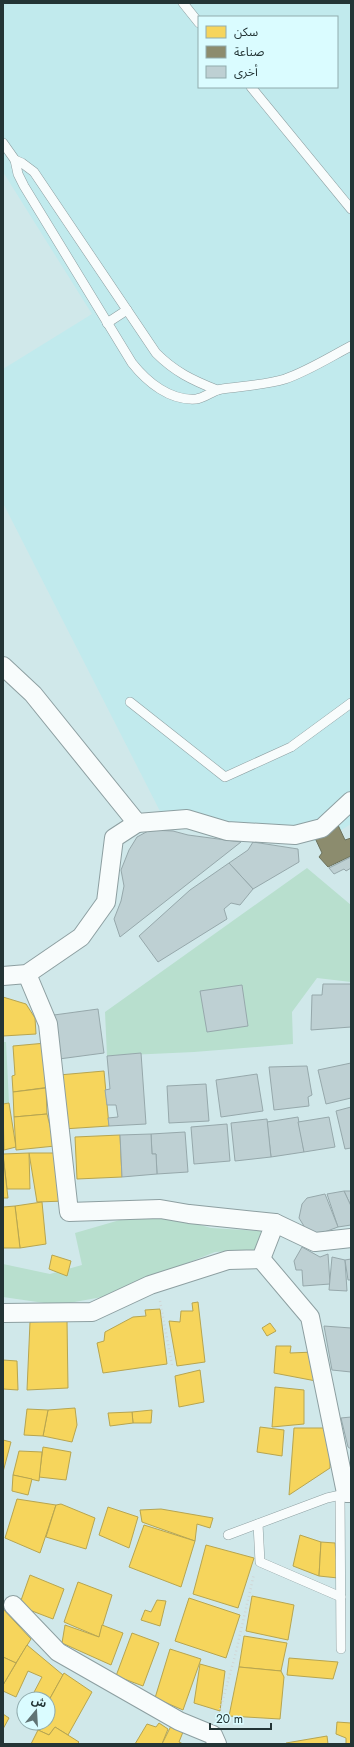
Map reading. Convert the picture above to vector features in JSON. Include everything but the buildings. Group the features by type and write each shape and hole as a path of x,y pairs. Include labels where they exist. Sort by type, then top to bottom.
{"street":[{"path":"3,666 33,694 137,823"},
{"path":"3,976 27,974 81,937 106,902 114,838 137,823 187,819 227,832 295,835 322,828 351,801"},
{"path":"27,974 48,1024 69,1212 160,1209 189,1214 275,1223 315,1242 351,1238"},
{"path":"262,1259 275,1223"},
{"path":"3,1313 92,1312 157,1283 228,1260 262,1259"},
{"path":"262,1259 310,1317 346,1494"},
{"path":"13,1605 58,1652 180,1721 215,1739"}],"lane":[{"path":"183,3 198,22"},
{"path":"252,88 351,209"},
{"path":"3,143 15,160 18,174 24,186 132,363 141,375 167,393 197,399 217,390 268,383 304,371 351,346"},
{"path":"15,160 22,163 34,172 156,353 191,380 217,390"},
{"path":"107,323 127,310"},
{"path":"130,702 225,777 291,747 351,703"},
{"path":"228,1535 346,1494 341,1597 341,1649"},
{"path":"258,1524 260,1562 341,1597"}],"path":[{"path":"157,1283 172,1365"},
{"path":"215,1739 256,1562 260,1562"}],"shaded area":[{"path":"3,3 351,3 351,824 322,842 167,825 3,503 3,369 92,314 3,172"}],"green space":[{"path":"307,868 351,905 351,982 317,978 292,1012 293,1044 194,1052 107,1056 105,1012"},
{"path":"3,1042 6,1042 9,1103 3,1103"},
{"path":"151,1211 211,1228 261,1231 257,1250 215,1252 102,1297 58,1305 3,1297 3,1264 50,1274 82,1265 75,1233"}]}
